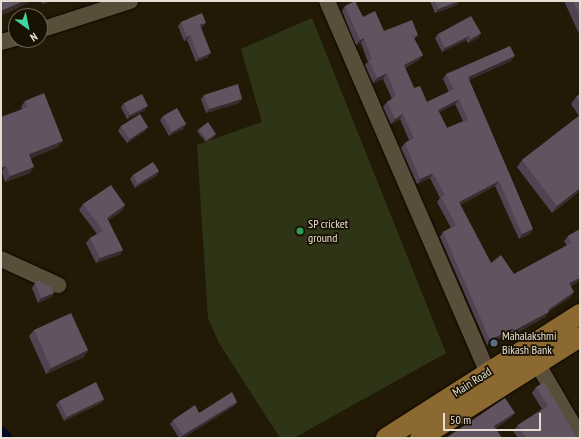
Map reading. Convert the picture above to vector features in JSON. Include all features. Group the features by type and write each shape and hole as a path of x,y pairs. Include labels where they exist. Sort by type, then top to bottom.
{"main road":[{"name":"Main Road","path":"420,438 492,380 580,314"},
{"name":"Main Road","path":"386,438 492,380 537,363 580,337"}],"street":[{"path":"48,27 130,1"},
{"path":"326,1 492,380"},
{"path":"1,259 58,285"},
{"path":"537,363 580,437"}],"green space":[{"name":"SP cricket ground","path":"312,18 446,353 294,438 280,438 219,343 208,318 197,145 262,122 241,49"}],"building":[{"path":"1,1 24,1 1,11"},
{"path":"355,1 363,17 375,11 384,31 412,20 418,35 413,36 423,55 404,65 414,88 420,86 427,102 454,89 446,74 510,46 515,56 468,77 533,229 522,234 499,181 459,202 491,263 501,255 514,274 571,243 568,236 580,229 580,278 569,283 574,292 548,310 549,312 515,330 513,328 490,340 443,232 456,225 441,197 445,195 433,173 420,179 405,143 414,138 403,114 395,119 387,102 396,96 387,73 377,78 369,60 372,59 364,38 360,40 345,6","holes":["459,99 468,120 447,128 438,110"]},
{"path":"435,1 459,1 438,9"},
{"path":"573,1 580,1 580,16"},
{"path":"202,13 206,23 200,25 211,53 199,58 190,35 187,37 181,22"},
{"path":"471,16 481,33 471,39 469,36 445,48 438,34"},
{"path":"238,84 242,99 209,109 204,95"},
{"path":"44,93 63,141 29,154 34,167 10,176 6,166 1,168 1,117 28,107 25,101"},
{"path":"142,94 148,106 130,115 124,103"},
{"path":"580,94 580,102 576,97"},
{"path":"177,108 186,124 172,132 163,116"},
{"path":"140,114 148,127 130,139 121,126"},
{"path":"580,115 580,188 557,206 522,160"},
{"path":"208,122 216,134 207,140 199,129"},
{"path":"153,162 159,171 138,184 133,175"},
{"path":"111,185 125,205 107,218 123,250 100,258 90,238 103,231 83,204"},
{"path":"39,281 51,287 54,293 41,298 35,283"},
{"path":"71,313 88,350 51,368 34,330"},
{"path":"96,382 104,399 67,417 59,401"},
{"path":"544,382 578,438 526,438 518,425 548,406 536,387"},
{"path":"232,392 237,402 183,435 173,420 195,405 199,413"},
{"path":"505,398 515,413 494,426 502,438 446,438"}],"waterway":[{"path":"1,434 5,438"}],"place":[{"name":"SP cricket ground","path":"300,231"},
{"name":"Mahalakshmi Bikash Bank","path":"494,343"}]}
